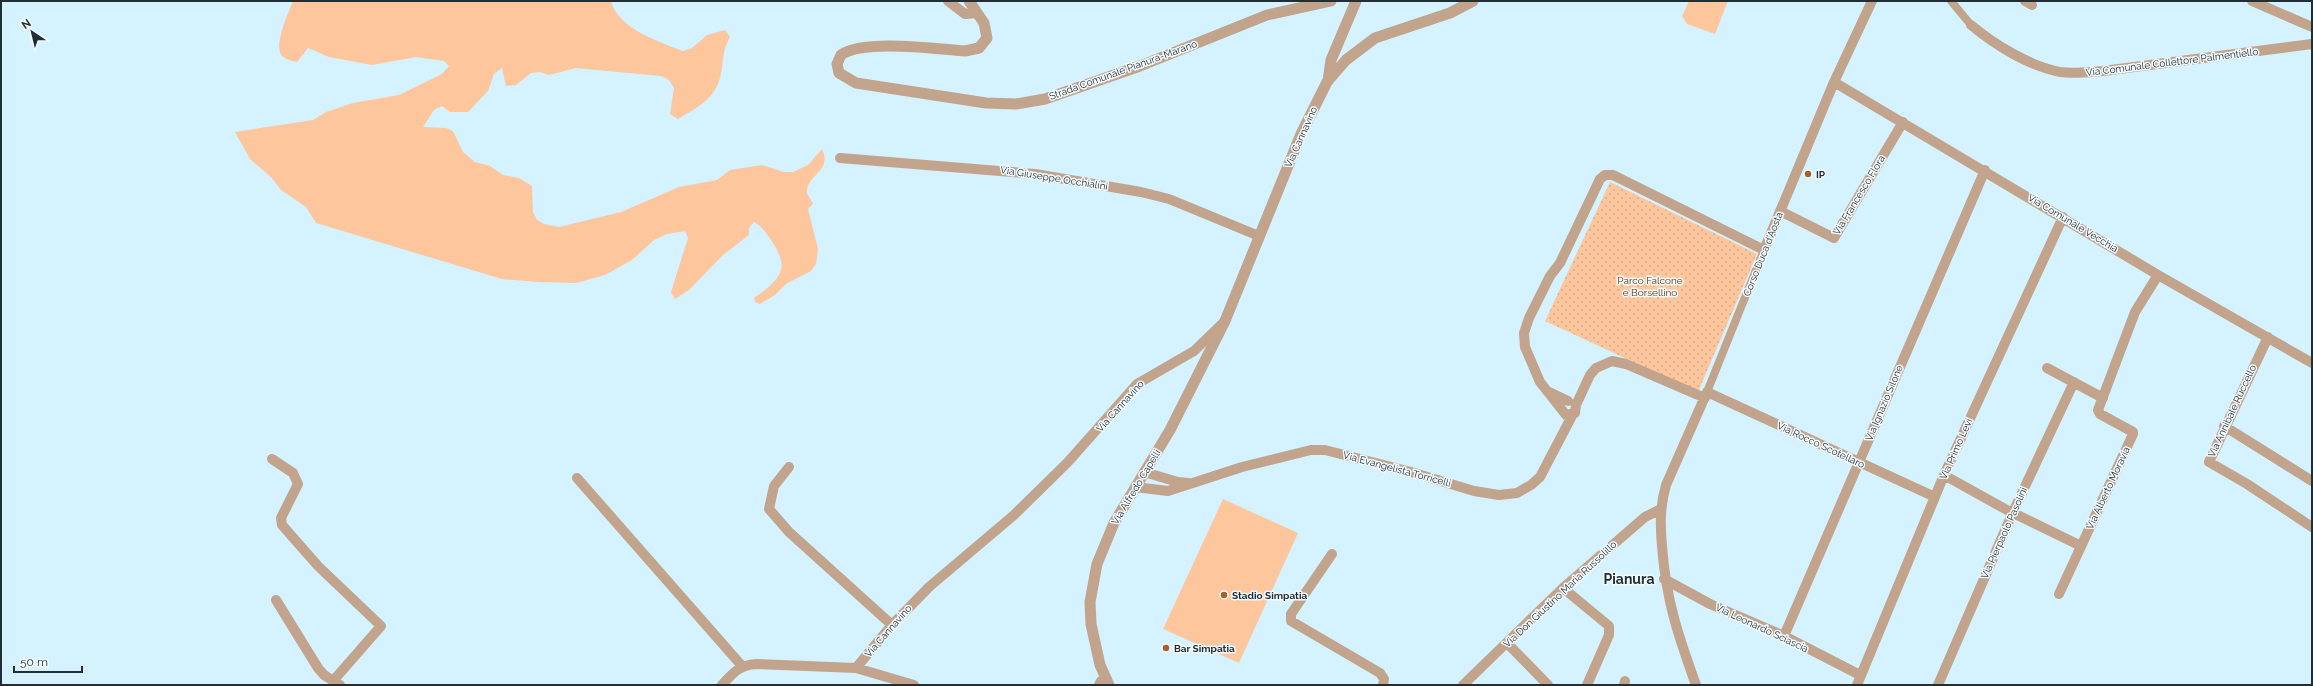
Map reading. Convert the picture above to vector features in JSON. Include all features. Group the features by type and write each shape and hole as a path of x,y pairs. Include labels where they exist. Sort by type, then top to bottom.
{"street":[{"path":"948,1 965,14 978,13"},
{"name":"Strada Comunale Pianura-Marano","path":"968,1 984,23 987,38 979,48 965,51 880,46 859,48 841,55 838,68 842,76 856,83 986,103 1016,104 1045,99 1132,68 1260,17 1331,1"},
{"name":"Via Cannavino","path":"1327,82 1331,60 1356,1"},
{"name":"Via Cannavino","path":"856,668 892,625 928,587 1014,514 1068,462 1137,384 1194,351 1225,321 1301,134 1327,82 1346,60 1375,38 1450,12 1473,1"},
{"name":"Corso Duca d'Aosta","path":"1696,685 1675,625 1664,578 1661,508 1666,485 1706,395 1764,250 1834,82 1872,1"},
{"path":"1951,1 1971,25"},
{"path":"2252,1 2312,28"},
{"name":"Via Comunale Collettore Palmentiello","path":"1971,25 2000,46 2026,59 2050,69 2074,73 2103,72 2312,44"},
{"name":"Via Comunale Vecchia","path":"1834,82 1985,170 2158,275 2312,363"},
{"name":"Via Francesco Flora","path":"1780,211 1834,238 1903,122"},
{"name":"Via Giuseppe Occhialini","path":"840,158 1035,174 1141,192 1169,199 1260,236"},
{"name":"Via Ignazio Silone","path":"1784,636 1985,170"},
{"path":"1568,411 1544,389 1525,347 1525,328 1550,276 1560,263 1600,179 1610,174 1764,250"},
{"name":"Via Primo Levi","path":"1858,680 1944,475 2063,217"},
{"name":"Via Alberto Moravia","path":"2059,594 2133,434 2133,432 2099,413 2102,398 2135,312 2158,275"},
{"name":"Via Alfredo Capelli","path":"1104,683 1091,624 1092,584 1097,564 1114,523 1170,430 1225,321"},
{"name":"Via Annibale Ruccello","path":"2268,337 2224,426 2210,463 2247,484 2312,527"},
{"name":"Via Evangelista Torricelli","path":"1135,487 1168,491 1191,483 1301,452 1324,450 1411,472 1474,491 1499,495 1517,493 1531,485 1540,477 1568,411 1590,375 1596,368 1612,361 1626,364 1706,395"},
{"path":"2047,368 2102,398"},
{"name":"Via Pierpaolo Pasolini","path":"1938,685 2013,512 2074,382"},
{"name":"Via Rocco Scotellaro","path":"1706,395 1935,497"},
{"path":"2224,426 2312,481"},
{"path":"272,459 293,473 298,484 281,518 282,525 318,566 381,626 337,683 318,668 276,600"},
{"path":"789,467 774,486 768,509 789,532 892,625"},
{"name":"Via Evangelista Torricelli","path":"1144,472 1178,482 1191,483"},
{"path":"1944,475 2081,546"},
{"path":"577,478 742,666"},
{"name":"Via Don Giustino Maria Russolillo","path":"1463,685 1564,588 1644,517 1661,508"},
{"path":"1332,554 1291,614 1291,621 1380,674 1384,679 1383,685"},
{"name":"Via Leonardo Sciascia","path":"1664,578 1710,604 1784,636 1858,680"},
{"path":"1564,588 1609,626 1608,635 1587,685"},
{"path":"1507,643 1548,685"},
{"path":"722,685 742,666 756,664 856,668 914,685"}],"green space":[{"path":"293,1 611,1 615,11 631,27 652,39 683,51 692,48 707,35 725,30 730,37 724,50 719,82 706,101 678,119 670,114 674,88 669,80 661,76 576,68 549,75 540,72 531,73 516,85 506,86 502,68 494,74 488,91 468,112 450,112 442,106 434,110 423,127 446,128 453,131 463,152 475,162 490,166 503,175 519,178 532,186 533,212 537,220 544,224 559,227 621,212 679,187 717,180 730,170 762,165 784,172 793,172 808,165 822,149 824,163 822,168 810,182 807,193 813,204 808,209 818,249 816,264 811,271 786,284 775,295 760,304 755,302 754,298 770,286 780,274 781,259 766,232 754,222 749,228 749,235 723,255 689,290 675,299 671,292 688,238 685,231 667,234 654,240 632,260 605,275 576,283 502,279 316,223 306,207 281,190 272,178 250,159 235,132 313,120 326,112 353,103 399,95 442,74 449,66 444,61 416,57 372,65 329,57 308,48 297,62 287,59 282,56 279,45 285,20"},
{"path":"1689,1 1728,1 1715,34 1687,24 1682,16"},
{"name":"Parco Falcone e Borsellino","path":"1610,182 1757,254 1698,392 1545,321"},
{"name":"Stadio Simpatia","path":"1223,499 1298,533 1239,663 1163,629"}],"place":[{"name":"IP","path":"1808,174"},
{"name":"Stadio Simpatia","path":"1224,595"},
{"name":"Bar Simpatia","path":"1166,648"}],"district":[{"name":"Pianura","path":"1629,579"}]}
